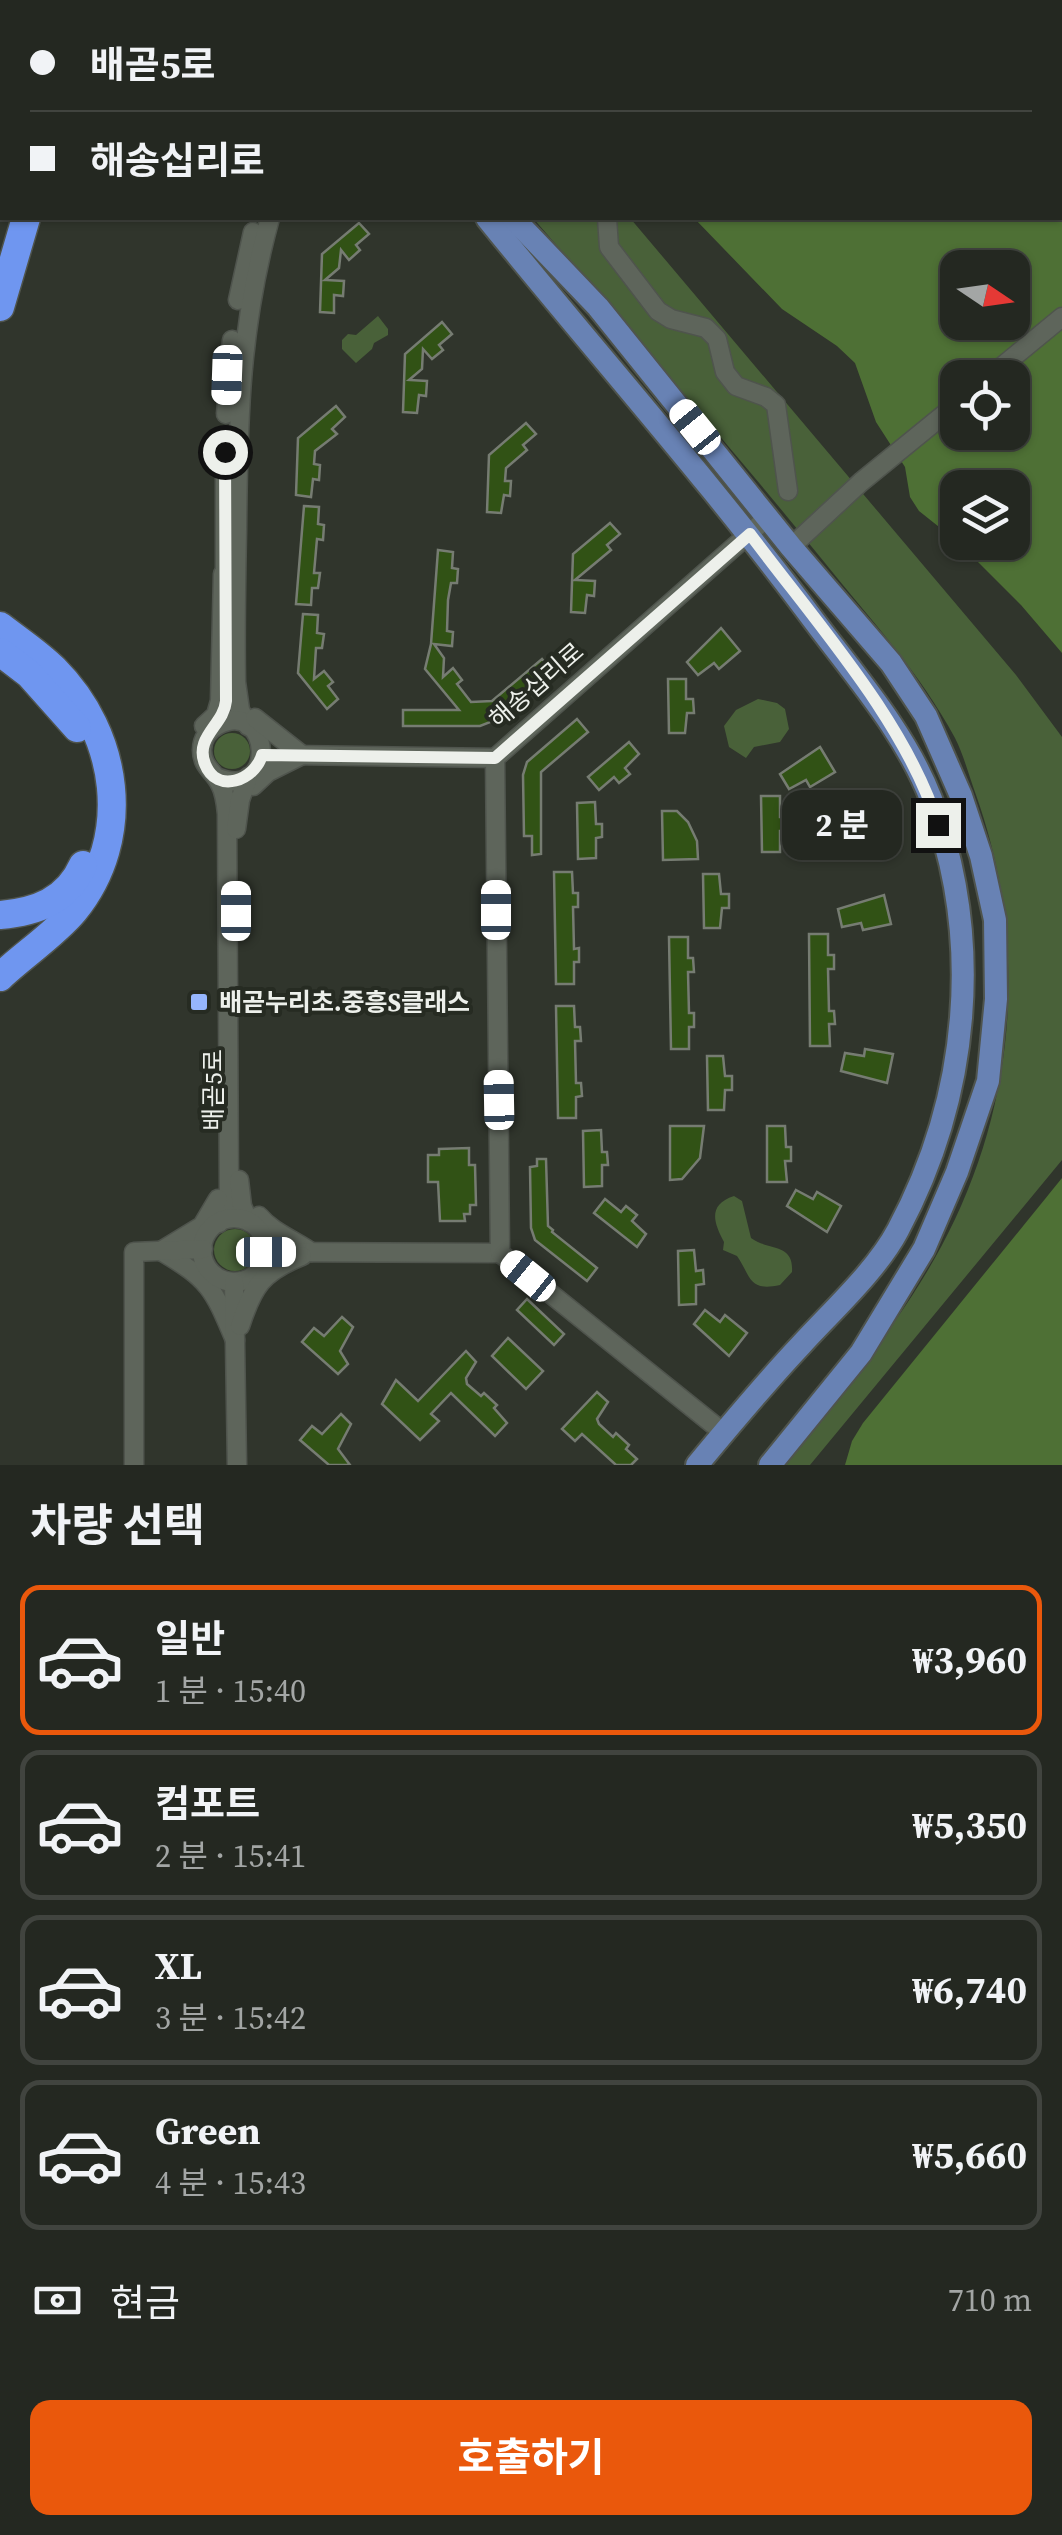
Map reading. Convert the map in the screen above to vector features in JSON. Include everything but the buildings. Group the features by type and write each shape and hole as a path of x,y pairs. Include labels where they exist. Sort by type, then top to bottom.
{"highway":[{"path":"0,306 25,220"},
{"path":"0,626 54,670 93,721 110,765 113,816 106,857 74,911 0,977"},
{"path":"0,652 29,674 75,723 94,771 97,832 77,878 55,900 38,910 0,914"}],"main road":[{"path":"489,220 750,534 892,726 930,797 956,882 965,961 961,1039 934,1156 896,1234 852,1290 697,1465"},
{"path":"515,220 598,307 891,663 926,716 962,796 982,856 995,920 996,998 988,1082 958,1172 924,1249 861,1353 770,1465"}],"street":[{"name":"배곧5로","path":"232,849 240,800 262,755 258,734 248,726 240,710 236,682 227,375 243,274 257,220"},
{"name":"배곧5로","path":"232,849 218,799 198,770 193,754 199,732 219,710 242,347 270,220"},
{"path":"608,220 609,247 658,311 670,319 716,326 728,342 733,383 776,405 788,491"},
{"path":"1010,360 1062,317"},
{"path":"792,547 861,482 940,418"},
{"name":"해송십리로","path":"500,1253 495,758 768,517"},
{"name":"배곧5로","path":"230,553 226,701 218,725 206,735 202,753 226,801 232,849 234,1160 240,1200 249,1222 263,1236 266,1252"},
{"path":"230,553 243,695 256,721 302,755"},
{"path":"218,725 231,721 248,726"},
{"path":"262,755 495,758"},
{"path":"232,849 249,792 268,772 302,755"},
{"path":"216,777 234,782 248,777"},
{"name":"배곧5로","path":"202,1250 228,1199 234,1160"},
{"path":"234,1160 249,1198 265,1223 311,1252"},
{"path":"161,1251 191,1234 210,1216 234,1160"},
{"path":"218,1223 236,1218 249,1222"},
{"path":"134,1465 134,1252 202,1250 208,1268 224,1281 234,1282 254,1276 262,1267 266,1252 500,1253 724,1433"},
{"path":"161,1251 204,1279 218,1298 235,1340"},
{"path":"235,1340 256,1285 280,1265 311,1252"},
{"path":"234,1282 237,1465"}],"shaded area":[{"path":"535,220 632,220 1016,675 1062,737 1062,1160 810,1465 781,1465 906,1305 941,1247 966,1193 986,1138 999,1081 1007,1024 1008,966 1004,909 993,851 958,745 911,669"},
{"path":"696,220 1062,220 1062,653 976,560 1030,560 1030,470 940,470 940,528 919,511 910,497 905,467 876,422 855,363 782,309"},
{"path":"378,316 388,335 374,343 356,363 342,349 342,340 348,334 356,335"},
{"path":"758,699 785,709 789,729 780,742 754,747 746,758 729,747 724,726 736,710"},
{"path":"232,733 245,738 250,751 245,764 232,769 219,764 214,751 219,738"},
{"path":"1062,1178 1062,1465 845,1465 852,1441 863,1423"},
{"path":"734,1196 742,1201 751,1238 789,1256 792,1272 780,1285 756,1284 737,1256 723,1250 716,1210"},
{"path":"235,1229 250,1235 256,1250 250,1265 235,1271 220,1265 214,1250 220,1235"}],"place":[{"name":"배곧누리초.중흥S클래스","path":"199,1002"}],"route":[{"path":"225,452 226,710 218,725 206,735 202,753 204,763 216,777 231,782 245,779 260,765 262,755 495,758 750,534 892,726 930,797 938,825"}]}
